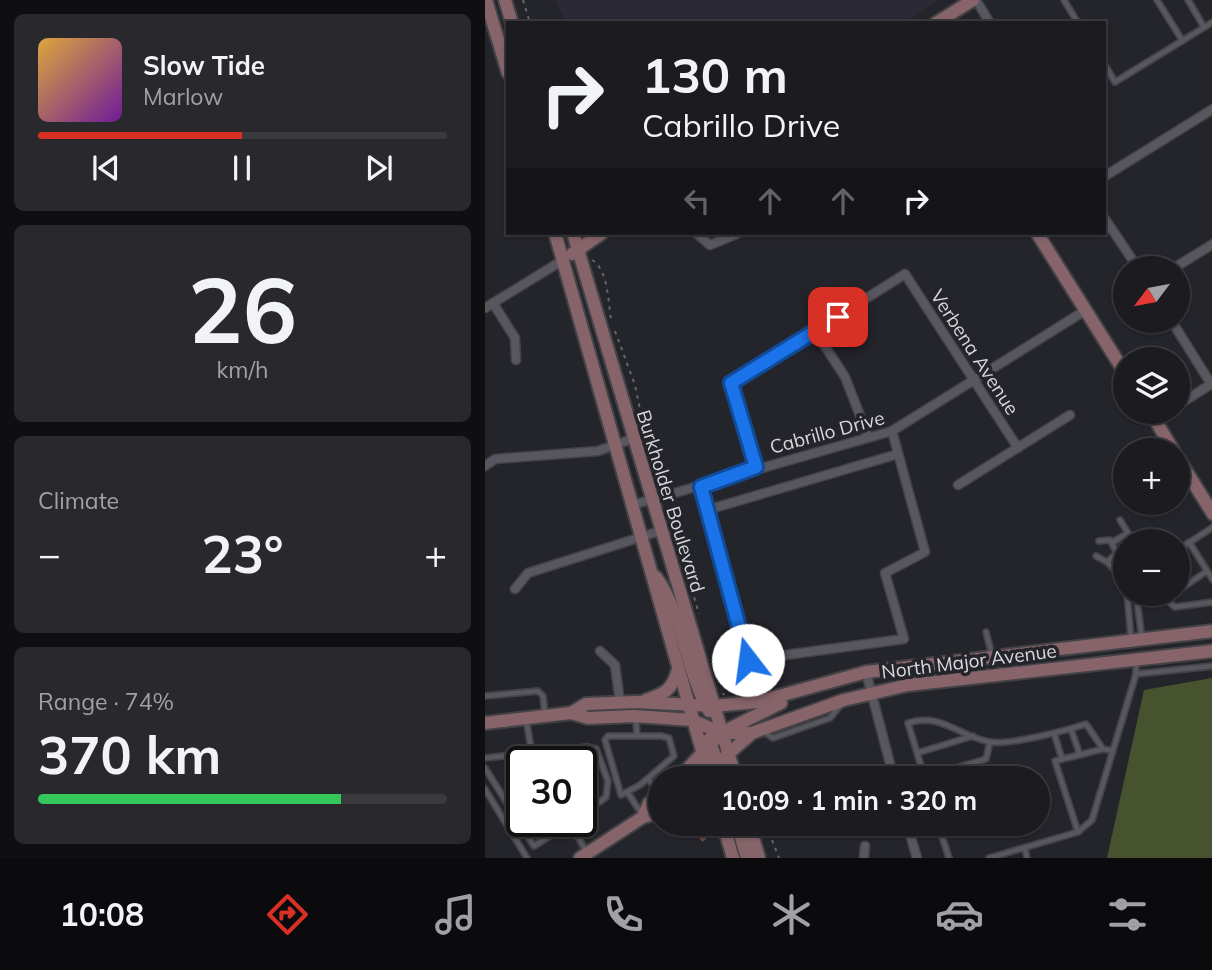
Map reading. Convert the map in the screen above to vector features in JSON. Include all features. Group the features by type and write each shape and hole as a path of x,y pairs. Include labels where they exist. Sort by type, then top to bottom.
{"street":[{"path":"486,0 506,66"},
{"path":"505,0 511,21"},
{"path":"939,21 974,0 989,21"},
{"path":"1106,175 1212,109"},
{"path":"1106,220 1130,256"},
{"name":"Burkholder Boulevard","path":"556,235 687,705 698,723 707,766"},
{"name":"Burkholder Boulevard","path":"574,235 632,439 732,766"},
{"path":"485,308 599,235"},
{"path":"698,235 710,245 734,235"},
{"path":"1038,235 1113,354"},
{"path":"1190,258 1212,244"},
{"name":"Verbena Avenue","path":"815,331 906,274 1018,448"},
{"path":"493,303 515,338 516,360"},
{"name":"Cabrillo Drive","path":"632,505 701,487 756,467 892,431 1086,310"},
{"path":"756,467 731,383 815,331 845,377 868,436"},
{"path":"1179,333 1211,384 1190,397"},
{"path":"958,485 1070,415"},
{"path":"701,487 748,660 904,639 885,573 925,552 892,431"},
{"path":"485,466 495,459 598,451 632,439"},
{"path":"707,509 898,454"},
{"path":"1190,478 1212,514"},
{"path":"515,589 528,573 660,531"},
{"path":"651,571 667,592 694,683 714,703"},
{"name":"North Major Avenue","path":"571,713 586,704 639,702 687,705 757,702 866,672 1212,631"},
{"path":"1136,667 1137,641"},
{"path":"601,651 615,664 620,702"},
{"name":"North Major Avenue","path":"485,723 571,713 588,718 636,716 698,723 721,733 756,731 844,700 908,685 1136,667 1212,651"},
{"path":"639,702 668,691 674,684 678,669"},
{"path":"866,672 891,766"},
{"path":"692,766 721,733 817,687"},
{"path":"698,723 711,745 710,766"},
{"path":"715,766 728,752 756,731"},
{"path":"643,817 648,805"},
{"path":"584,856 648,816"},
{"path":"727,836 733,858"},
{"path":"741,836 747,858"},
{"path":"753,836 759,858"},
{"path":"911,836 917,858"},
{"path":"864,858 865,846"}],"lane":[{"path":"1064,0 1077,21"},
{"path":"1157,0 1182,40"},
{"path":"1188,0 1204,27"},
{"path":"1106,67 1115,82 1212,22"},
{"path":"1120,520 1126,529"},
{"path":"1190,541 1212,527"},
{"path":"1099,541 1106,539 1113,542"},
{"path":"1190,544 1212,580"},
{"path":"1096,556 1113,569"},
{"path":"1107,562 1113,557"},
{"path":"1190,583 1207,571"},
{"path":"1190,605 1212,602"},
{"path":"1133,606 1128,607 1137,641"},
{"path":"1137,641 1138,606"},
{"path":"986,632 993,656"},
{"path":"989,858 1078,832 1095,814 1136,667 1212,666"},
{"path":"485,696 538,691 543,696 545,716"},
{"path":"636,716 637,736"},
{"path":"920,766 908,723 923,717 990,742 1054,733 1086,724 1103,749"},
{"path":"526,719 531,746"},
{"path":"1071,729 1080,755"},
{"path":"1054,733 1062,759"},
{"path":"917,753 974,736"},
{"path":"648,779 621,795 605,738 669,738 674,756 663,766"},
{"path":"963,766 986,759 990,742"},
{"path":"1078,832 1055,761 1103,749 1113,751"},
{"path":"597,752 601,755 609,784 606,797 597,803"},
{"path":"485,758 506,756"},
{"path":"485,768 506,801"},
{"path":"485,789 527,858"},
{"path":"628,793 643,817"},
{"path":"942,836 949,858"},
{"path":"528,837 534,846 549,837"},
{"path":"577,837 584,856"},
{"path":"1025,848 1027,858"}],"path":[{"path":"523,0 529,21"},
{"path":"591,260 600,267 611,319 635,385 643,424 658,466 657,485"},
{"path":"672,524 702,623"},
{"path":"714,703 726,688 716,674"},
{"path":"771,836 779,858"}],"shaded area":[{"path":"555,0 939,0 906,21 565,21"}],"green space":[{"path":"1212,678 1212,858 1107,858 1144,690"}],"building":[{"path":"699,836 710,836 702,842"}],"route":[{"path":"748,660 701,487 756,467 731,383 838,317"}]}
